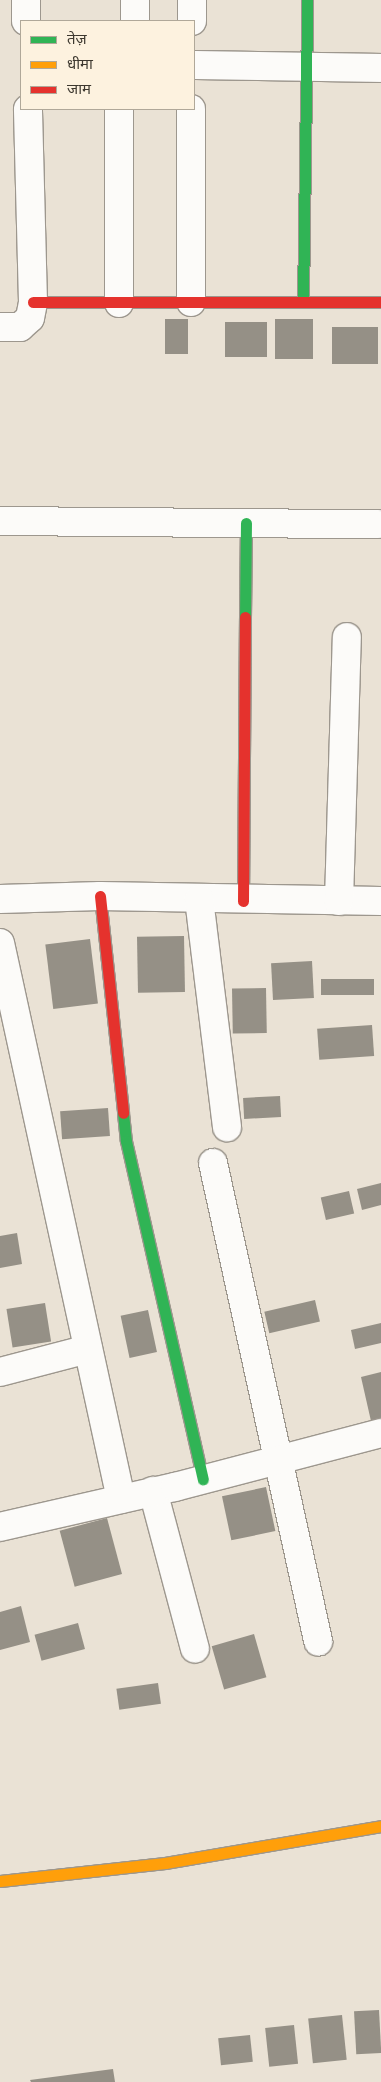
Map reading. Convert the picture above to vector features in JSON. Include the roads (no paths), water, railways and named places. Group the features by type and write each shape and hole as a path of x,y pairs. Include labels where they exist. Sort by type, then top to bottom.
{"street":[{"path":"26,0 26,20"},
{"path":"134,20 135,0"},
{"path":"192,0 192,20"},
{"path":"303,302 307,0"},
{"path":"195,65 381,68"},
{"path":"0,327 20,327 30,318 33,302 28,110"},
{"path":"119,110 119,304"},
{"path":"190,302 192,110"},
{"path":"33,302 119,304 381,302"},
{"path":"0,521 378,524"},
{"path":"243,901 246,523"},
{"path":"339,901 347,637"},
{"path":"0,899 100,896 243,901 381,901"},
{"path":"100,896 126,1141 203,1479"},
{"path":"199,899 227,1127"},
{"path":"0,943 121,1499"},
{"path":"212,1162 318,1642"},
{"path":"0,1372 88,1349"},
{"path":"0,1527 153,1492 381,1433"},
{"path":"153,1492 195,1649"},
{"path":"0,1881 165,1863 381,1826"}]}
